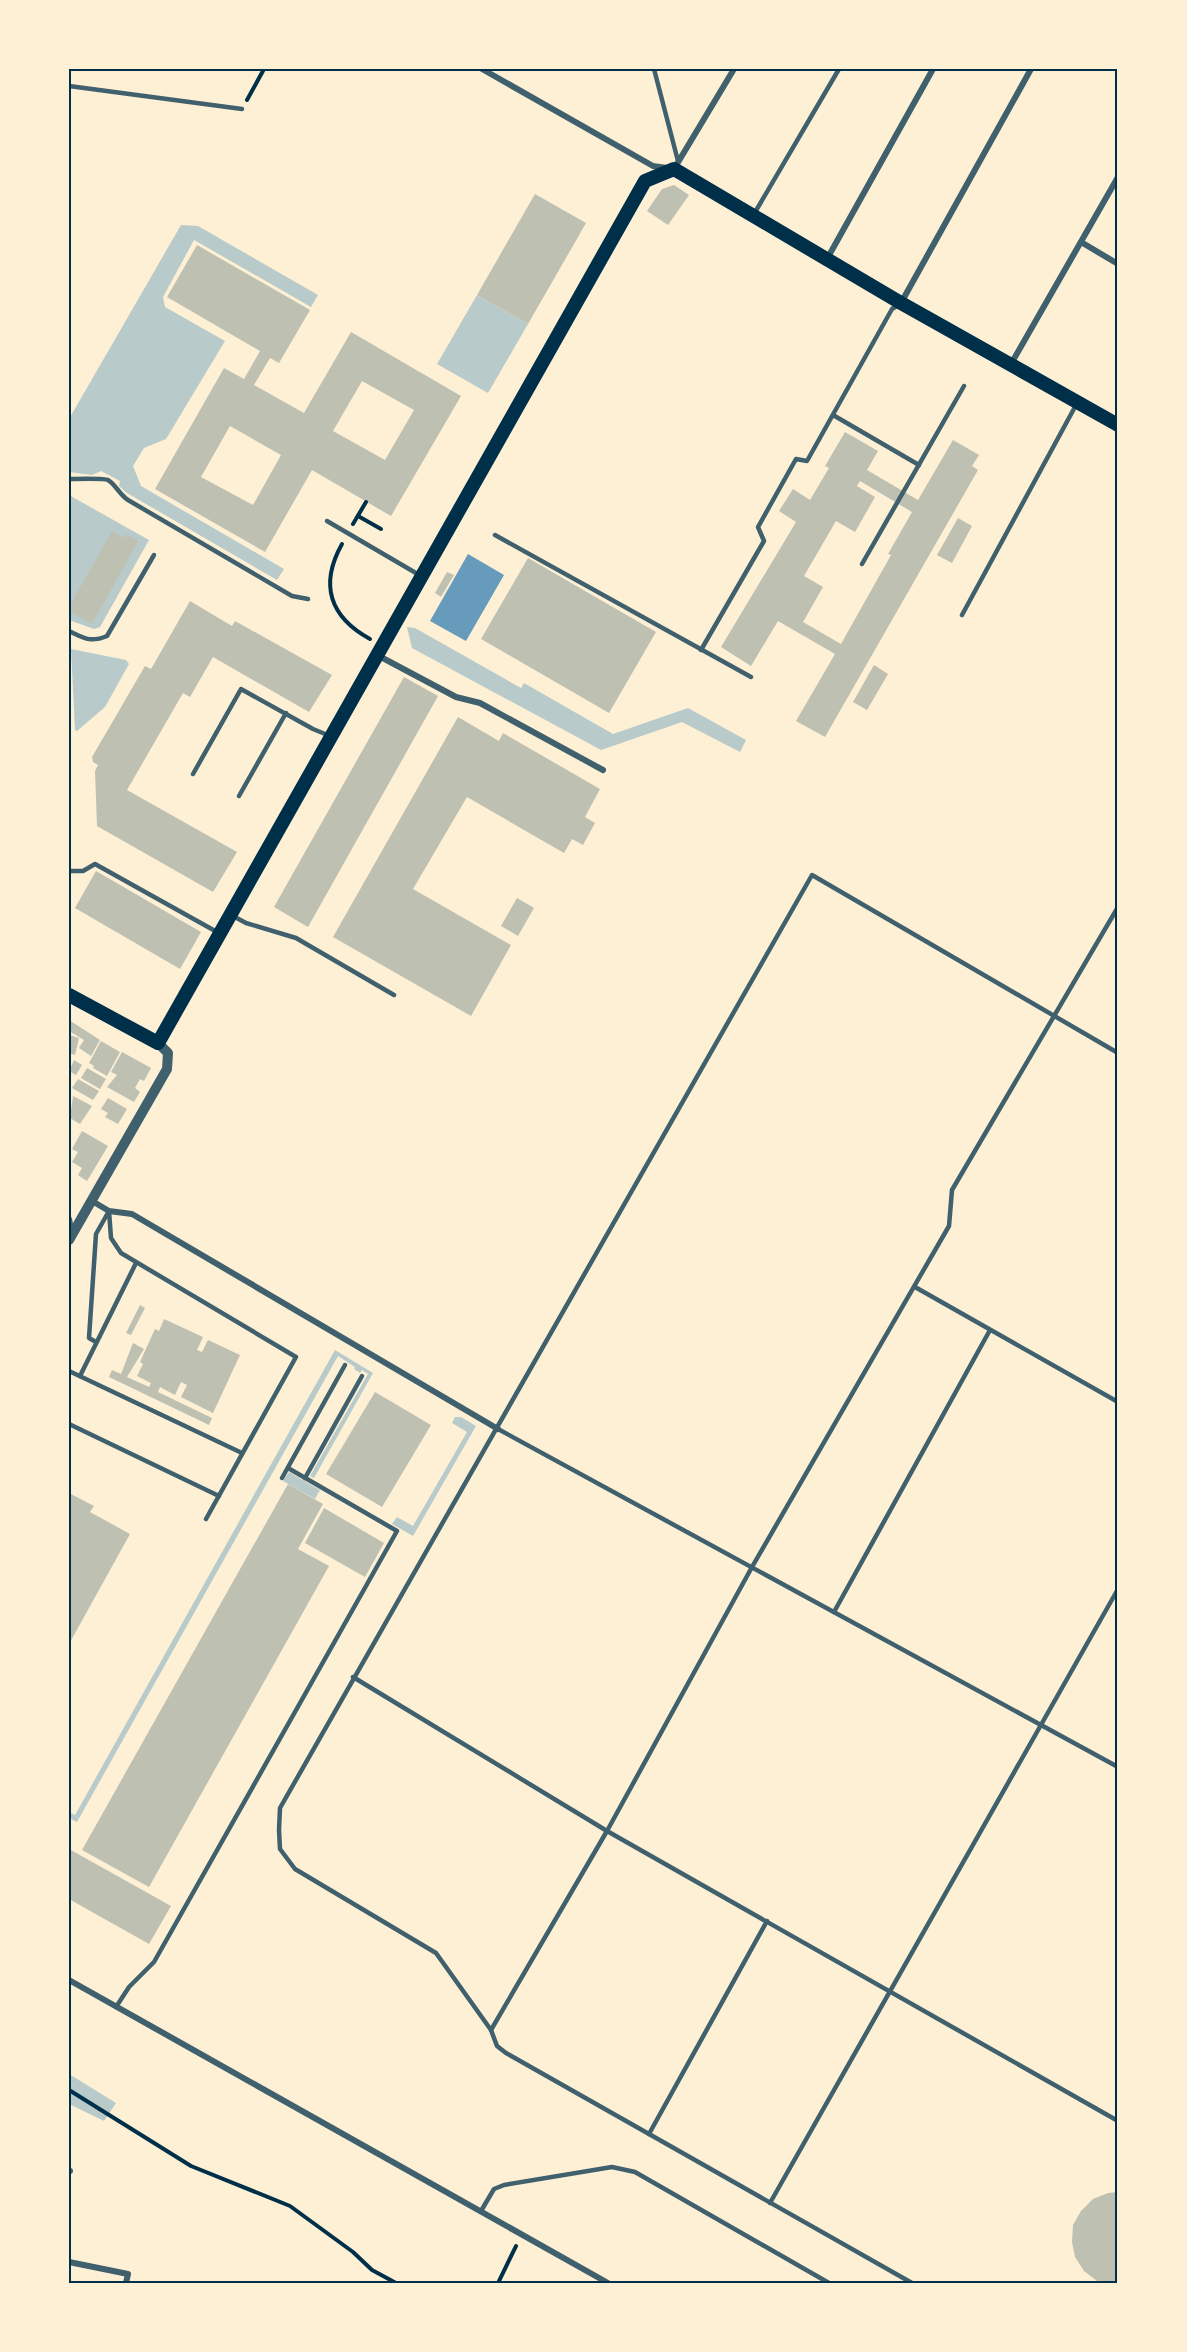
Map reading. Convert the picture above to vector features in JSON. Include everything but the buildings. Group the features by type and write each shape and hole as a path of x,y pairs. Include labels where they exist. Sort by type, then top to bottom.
{"main road":[{"path":"69,995 158,1043 377,649 421,576 645,181 677,166 753,217 1118,425"}],"street":[{"path":"482,69 653,166 677,166 735,69"},
{"path":"827,259 933,69"},
{"path":"901,303 1031,69"},
{"path":"1011,364 1118,177"},
{"path":"1081,242 1118,264"},
{"path":"377,649 456,697 480,703 603,770"},
{"path":"70,1238 167,1069 168,1053 158,1043"},
{"path":"92,1201 109,1211 132,1214 498,1428"},
{"path":"69,1219 70,1238"},
{"path":"69,1980 608,2283"},
{"path":"69,2262 128,2274 126,2283"}],"lane":[{"path":"654,69 677,166"},
{"path":"753,217 839,69"},
{"path":"69,86 242,109"},
{"path":"701,650 764,541 758,527 796,459 807,461 892,309 901,303"},
{"path":"862,564 964,386"},
{"path":"962,615 1078,403"},
{"path":"833,415 919,465"},
{"path":"69,479 103,478 110,480 120,495 128,500 292,596 308,599"},
{"path":"327,521 421,576"},
{"path":"495,535 751,677"},
{"path":"69,631 96,641 107,636 154,555"},
{"path":"193,774 241,689 330,736"},
{"path":"240,796 286,713"},
{"path":"69,871 83,872 95,864 219,933"},
{"path":"912,2283 506,2053 497,2046 491,2030 436,1953 295,1869 280,1849 280,1808 812,875 1118,1053"},
{"path":"491,2030 607,1831 752,1567 915,1287 949,1226 952,1190 1118,907"},
{"path":"230,914 246,923 296,938 394,995"},
{"path":"109,1211 111,1238 121,1253 296,1357 206,1519"},
{"path":"96,1342 89,1338 96,1234 109,1211"},
{"path":"80,1376 136,1263"},
{"path":"915,1287 1118,1401"},
{"path":"834,1612 990,1330"},
{"path":"282,1478 345,1365"},
{"path":"69,1371 243,1453"},
{"path":"305,1478 362,1376"},
{"path":"69,1424 219,1496"},
{"path":"498,1428 1118,1767"},
{"path":"116,2007 129,1987 154,1962 397,1531 288,1467"},
{"path":"770,2203 1118,1589"},
{"path":"353,1677 607,1831 1118,2121"},
{"path":"649,2134 767,1921"},
{"path":"481,2211 494,2189 504,2185 612,2167 624,2168 635,2172 829,2283"}],"path":[{"path":"242,109 264,69"},
{"path":"348,533 366,502"},
{"path":"358,515 381,529"},
{"path":"344,541 331,567 330,585 333,603 342,619 377,649"},
{"path":"69,2090 191,2166 290,2206 352,2252 372,2270 396,2283"},
{"path":"498,2283 522,2234"}],"shaded area":[{"path":"181,225 198,226 318,295 311,307 194,240 163,297 165,307 225,341 166,439 144,448 133,466 141,486 284,569 277,580 127,493 119,486 120,481 101,471 92,475 69,472 69,419"},
{"path":"477,295 528,324 488,393 437,364"},
{"path":"69,495 149,540 100,627 94,629 69,620"},
{"path":"407,627 415,628 521,688 524,683 613,734 688,708 746,740 740,752 682,722 601,750 412,648"},
{"path":"71,649 126,660 129,664 105,707 77,731 75,730"},
{"path":"335,1350 373,1373 314,1478 310,1476 368,1374 362,1370 360,1373 338,1356 77,1822 69,1818 69,1812 75,1815"},
{"path":"455,1417 461,1417 476,1426 413,1536 392,1524 397,1517 413,1526 467,1432 452,1423"},
{"path":"289,1472 320,1490 315,1499 283,1481"},
{"path":"69,2074 116,2103 104,2121 69,2104"}],"water":[{"path":"468,554 504,575 466,641 430,621"}]}
